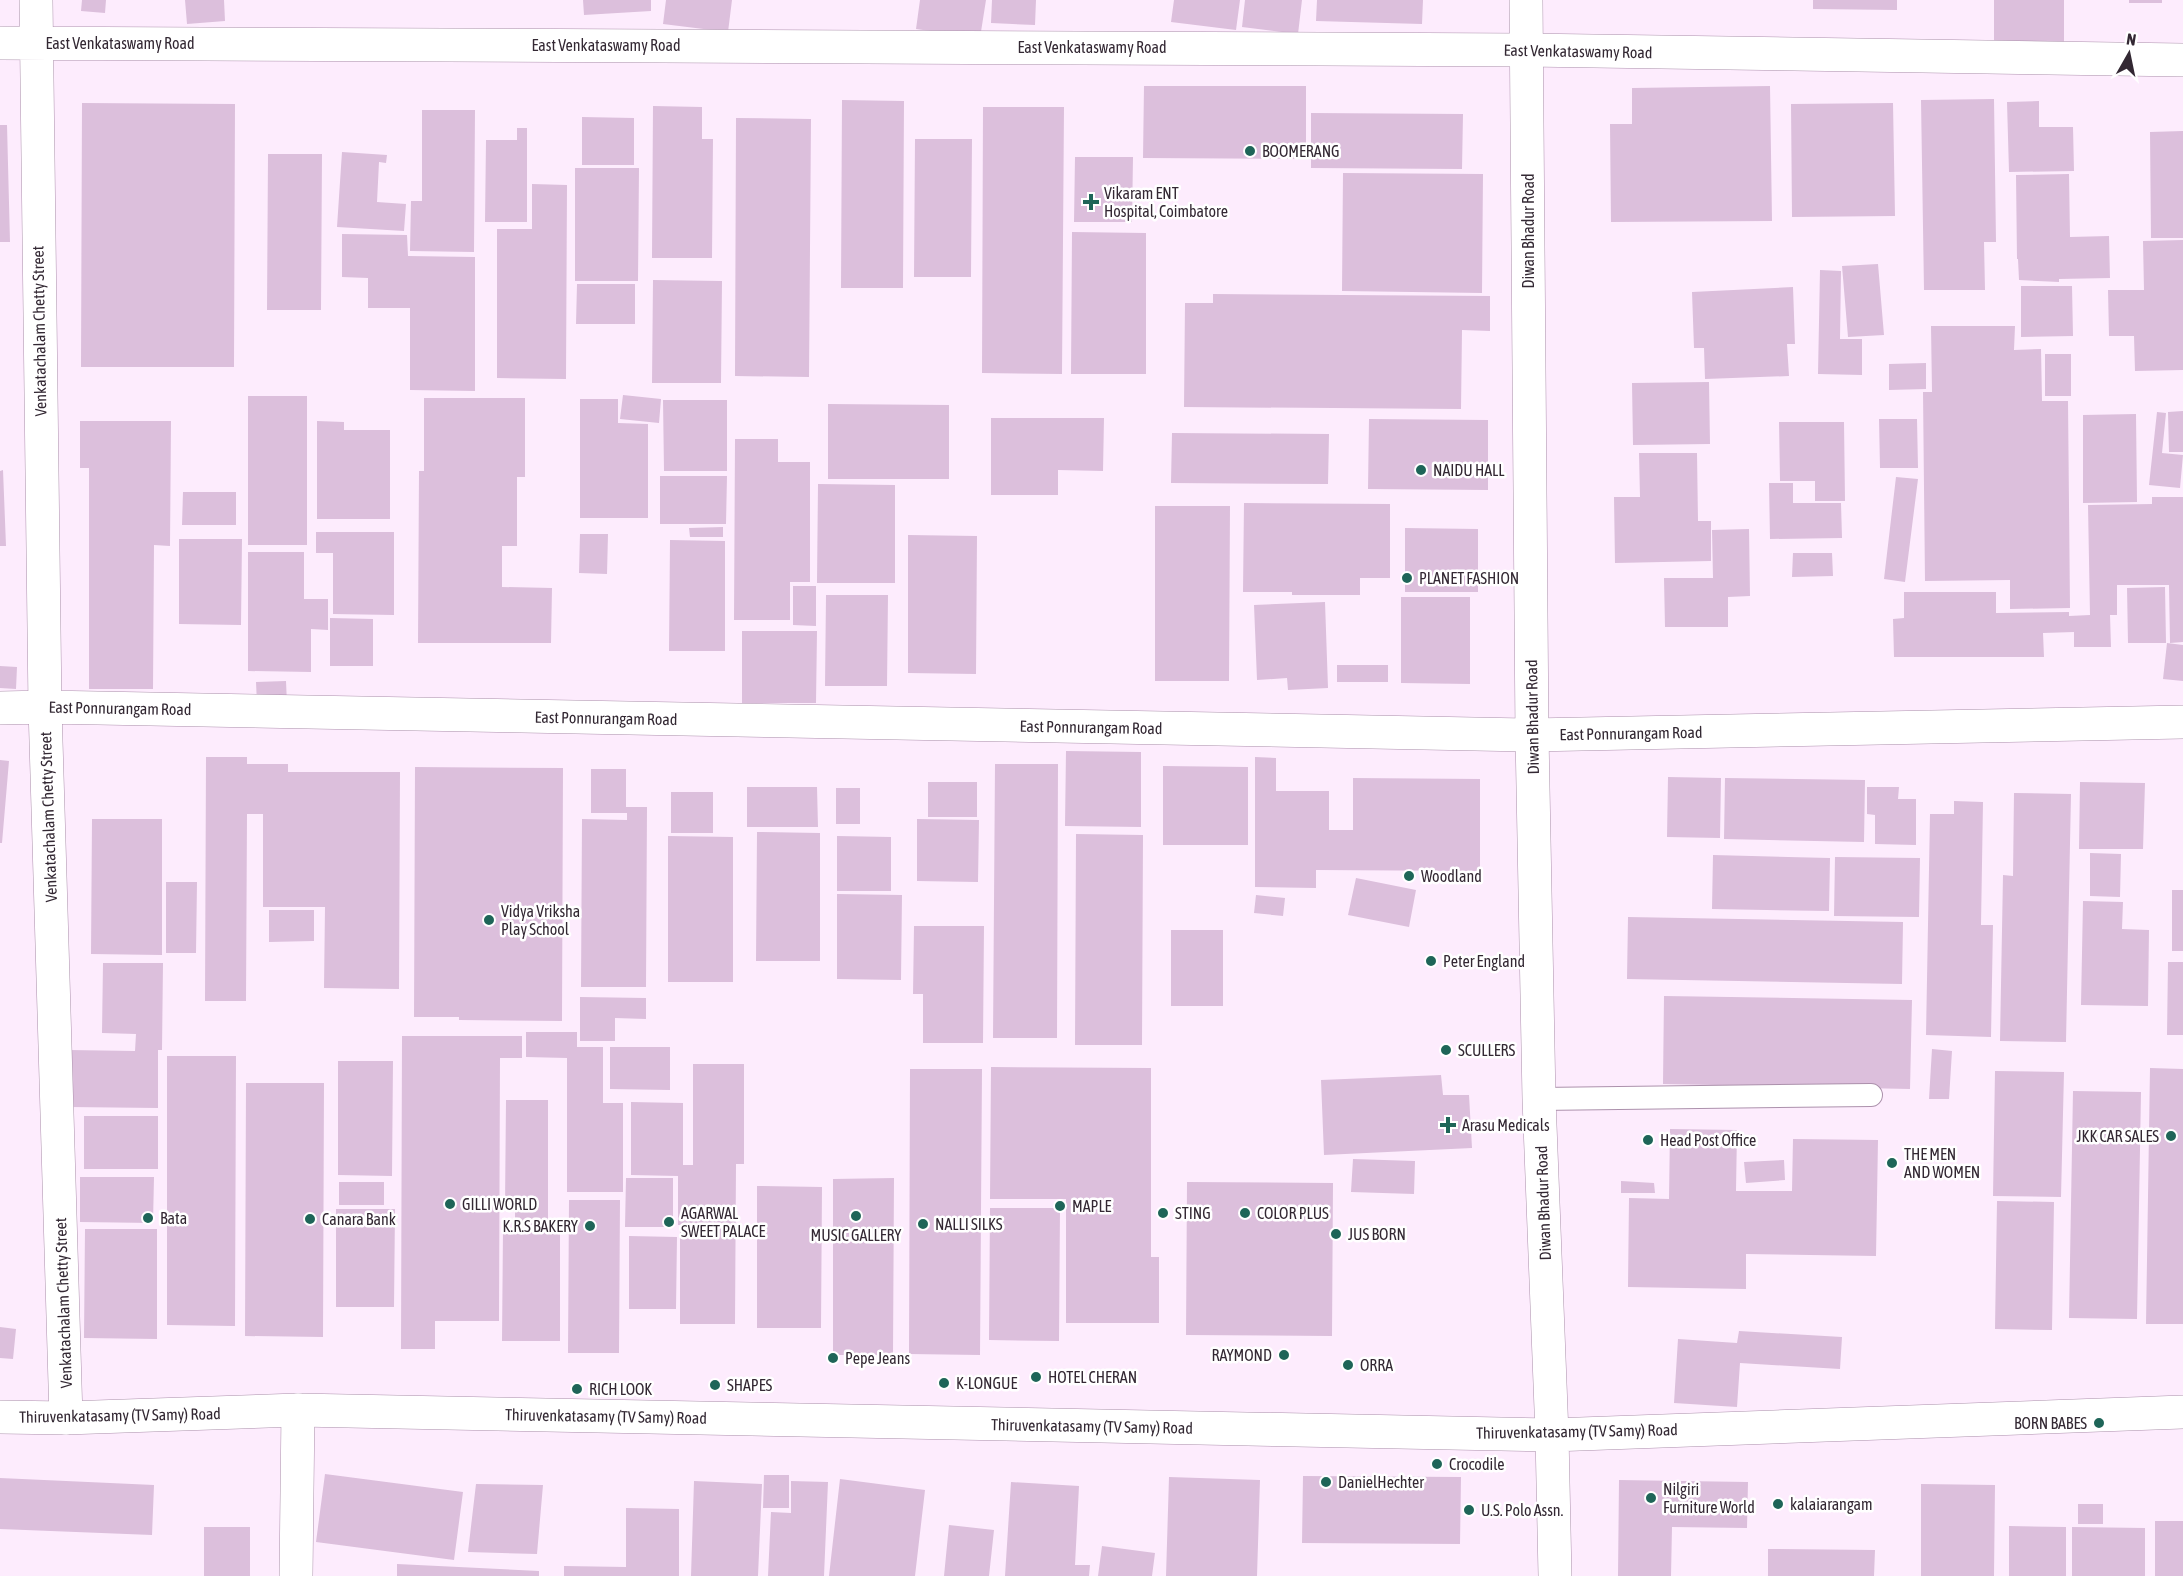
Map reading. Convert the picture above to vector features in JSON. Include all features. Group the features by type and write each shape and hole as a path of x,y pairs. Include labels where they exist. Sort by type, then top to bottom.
{"street":[{"name":"Venkatachalam Chetty Street","path":"36,0 45,707 66,1418"},
{"name":"Diwan Bhadur Road","path":"1526,0 1532,735 1539,1099 1555,1576"},
{"name":"East Venkataswamy Road","path":"0,43 1526,50 2183,60"},
{"name":"East Ponnurangam Road","path":"0,708 1532,735 2183,722"},
{"name":"Thiruvenkatasamy (TV Samy) Road","path":"0,1417 66,1418 298,1410 1552,1435 2183,1412"},
{"path":"296,1576 298,1410"}],"lane":[{"path":"1539,1099 1871,1095"}],"building":[{"path":"82,0 106,0 105,13 81,11"},
{"path":"185,0 224,0 225,21 187,24"},
{"path":"583,0 651,0 651,11 584,15"},
{"path":"666,0 732,0 728,32 663,24"},
{"path":"920,0 986,0 980,38 916,29"},
{"path":"992,0 1036,0 1035,25 991,23"},
{"path":"1174,0 1240,0 1236,30 1171,22"},
{"path":"1245,0 1302,0 1298,34 1242,27"},
{"path":"1317,0 1423,0 1422,24 1316,21"},
{"path":"1813,0 1897,0 1897,10 1813,9"},
{"path":"1994,0 2064,0 2064,42 1994,41"},
{"path":"2129,0 2162,0 2162,3 2129,3"},
{"path":"1144,86 1306,86 1306,159 1143,158"},
{"path":"1770,86 1772,221 1611,222 1610,124 1632,124 1632,88"},
{"path":"1994,99 1996,242 1984,242 1985,290 1924,290 1921,100"},
{"path":"842,100 904,101 903,288 841,288"},
{"path":"2039,101 2039,127 2073,127 2074,171 2009,172 2007,102"},
{"path":"82,103 235,104 234,367 81,367"},
{"path":"1893,103 1895,216 1792,217 1791,104"},
{"path":"653,106 702,107 702,139 713,139 712,258 652,258"},
{"path":"983,107 1064,107 1062,374 982,373"},
{"path":"422,110 475,110 474,252 410,251 411,201 422,201"},
{"path":"1311,113 1463,114 1462,169 1311,168"},
{"path":"582,117 634,118 634,165 582,165"},
{"path":"736,118 811,119 809,377 735,376"},
{"path":"0,125 7,125 10,242 0,242"},
{"path":"517,128 527,128 527,222 485,222 486,140 517,140"},
{"path":"2183,131 2183,238 2151,238 2150,132"},
{"path":"915,139 972,139 971,277 914,277"},
{"path":"342,152 387,155 386,163 379,162 377,202 406,204 404,231 337,227"},
{"path":"268,154 322,154 321,310 267,310"},
{"path":"1075,157 1133,157 1132,222 1074,222"},
{"path":"575,168 639,168 638,281 575,281"},
{"path":"1343,173 1483,174 1482,293 1342,291"},
{"path":"2069,174 2070,237 2109,236 2110,278 2059,279 2059,282 2019,280 2016,175"},
{"path":"532,184 567,185 566,379 497,378 497,229 532,229"},
{"path":"1072,232 1146,233 1146,374 1071,374"},
{"path":"342,234 407,235 408,256 475,257 475,391 410,390 410,308 368,308 368,278 342,277"},
{"path":"2183,240 2183,370 2135,371 2134,336 2109,336 2108,290 2144,290 2143,241"},
{"path":"1878,264 1884,335 1848,337 1842,266"},
{"path":"1820,270 1841,271 1840,339 1862,339 1862,375 1818,374"},
{"path":"653,280 722,281 721,383 652,383"},
{"path":"577,284 635,284 635,324 576,324"},
{"path":"2021,286 2072,286 2073,336 2021,337"},
{"path":"1793,287 1795,344 1787,344 1789,376 1705,379 1704,348 1694,348 1692,292"},
{"path":"1213,294 1490,296 1490,331 1462,330 1461,409 1184,407 1185,303 1213,303"},
{"path":"1931,326 2015,326 2014,350 2041,349 2042,401 2068,401 2070,608 2010,609 2010,580 1925,581 1923,392 1932,392"},
{"path":"2045,354 2071,354 2071,396 2045,396"},
{"path":"1926,363 1926,389 1889,390 1889,364"},
{"path":"1709,382 1710,444 1633,445 1632,383"},
{"path":"623,395 661,399 659,423 620,419"},
{"path":"248,396 307,396 307,545 248,545"},
{"path":"424,398 525,398 525,477 517,477 517,546 502,546 502,587 552,588 551,643 418,643 419,471 424,471"},
{"path":"580,399 618,399 618,423 648,424 648,518 580,518"},
{"path":"663,400 727,400 727,471 664,471"},
{"path":"828,404 949,405 949,479 828,479"},
{"path":"2183,411 2183,452 2169,452 2168,412"},
{"path":"2157,412 2166,413 2162,453 2183,455 2180,488 2149,485"},
{"path":"2136,414 2137,502 2083,503 2083,415"},
{"path":"991,418 1104,418 1103,471 1058,470 1058,495 991,495"},
{"path":"1369,419 1488,420 1488,490 1368,489"},
{"path":"1879,419 1917,419 1918,468 1880,468"},
{"path":"80,421 171,421 170,546 154,545 153,689 89,689 89,468 80,468"},
{"path":"317,421 344,422 344,430 390,430 390,519 317,519"},
{"path":"1779,422 1844,422 1845,501 1815,501 1815,481 1780,481"},
{"path":"1172,433 1329,434 1328,484 1171,483"},
{"path":"735,439 778,439 778,462 810,462 810,582 790,582 790,620 734,620"},
{"path":"1639,453 1697,453 1698,521 1711,521 1711,561 1615,563 1614,497 1640,497"},
{"path":"3,470 6,546 0,546 0,471"},
{"path":"660,476 727,476 726,524 660,524"},
{"path":"1896,477 1918,479 1905,582 1884,579"},
{"path":"1769,483 1793,483 1793,503 1841,503 1842,538 1770,539"},
{"path":"818,484 895,485 895,583 817,583"},
{"path":"183,492 236,492 236,525 182,525"},
{"path":"2152,497 2183,497 2183,642 2170,643 2169,585 2117,585 2117,615 2110,615 2111,647 2074,647 2074,632 2043,633 2044,657 1894,657 1893,619 1904,618 1904,592 1996,592 1996,613 2069,612 2069,616 2090,615 2088,505 2152,504"},
{"path":"1244,503 1390,504 1390,578 1360,578 1360,595 1243,592"},
{"path":"1155,506 1230,506 1229,681 1155,681"},
{"path":"723,527 723,537 690,537 689,528"},
{"path":"1405,528 1478,529 1478,592 1405,592"},
{"path":"1749,529 1750,596 1728,597 1728,627 1665,627 1664,578 1713,578 1712,530"},
{"path":"316,532 394,532 394,615 333,614 333,553 316,553"},
{"path":"580,534 608,534 607,574 579,573"},
{"path":"908,535 977,536 976,674 908,673"},
{"path":"179,539 242,539 241,625 179,624"},
{"path":"670,540 725,541 725,651 669,651"},
{"path":"248,552 304,552 304,599 328,599 328,630 311,629 311,672 248,671"},
{"path":"1793,553 1832,553 1833,576 1792,577"},
{"path":"793,586 816,586 816,626 793,625"},
{"path":"2165,587 2166,643 2128,643 2127,588"},
{"path":"826,595 888,595 887,686 825,686"},
{"path":"1401,597 1470,597 1470,684 1401,683"},
{"path":"1325,602 1328,688 1288,690 1287,678 1257,680 1254,605"},
{"path":"330,618 373,619 373,666 330,666"},
{"path":"742,631 817,631 816,703 742,703"},
{"path":"2167,643 2183,645 2183,681 2163,679"},
{"path":"1337,665 1388,665 1388,682 1337,682"},
{"path":"0,666 17,667 16,689 0,688"},
{"path":"286,681 287,704 257,704 256,682"},
{"path":"1066,751 1141,752 1141,827 1065,826"},
{"path":"206,757 247,757 247,764 288,764 288,772 400,772 399,989 324,988 325,907 263,907 263,814 247,814 246,1001 205,1001"},
{"path":"1255,757 1276,758 1276,791 1329,791 1329,830 1353,830 1353,778 1480,779 1480,871 1316,870 1316,888 1255,887"},
{"path":"0,760 9,761 2,843 0,843"},
{"path":"995,764 1058,764 1057,1038 993,1038"},
{"path":"1163,766 1248,767 1248,845 1163,845"},
{"path":"415,767 563,768 562,1021 414,1017"},
{"path":"591,769 626,769 626,807 647,807 646,987 581,987 582,819 627,820 627,813 591,813"},
{"path":"1668,777 1721,778 1720,838 1667,837"},
{"path":"1725,778 1865,780 1864,842 1724,839"},
{"path":"928,782 977,782 977,817 928,817"},
{"path":"2080,782 2145,783 2143,849 2079,849"},
{"path":"747,787 817,787 818,827 747,827"},
{"path":"1867,787 1899,787 1898,799 1916,799 1916,845 1875,844 1875,815 1867,814"},
{"path":"836,788 860,788 860,824 836,824"},
{"path":"671,792 713,792 713,833 671,833"},
{"path":"2014,793 2071,794 2066,1042 2000,1041 2003,875 2013,876"},
{"path":"1954,801 1983,802 1981,925 1993,925 1991,1037 1926,1035 1930,814 1954,814"},
{"path":"92,819 162,819 162,955 91,954"},
{"path":"917,819 979,820 978,882 917,881"},
{"path":"757,832 820,833 820,961 756,961"},
{"path":"1076,834 1143,835 1142,1045 1075,1045"},
{"path":"668,836 733,837 733,982 668,982"},
{"path":"837,836 891,837 891,891 837,891"},
{"path":"2090,853 2121,854 2120,897 2090,896"},
{"path":"1713,855 1830,858 1829,911 1712,909"},
{"path":"1835,857 1920,858 1919,917 1834,916"},
{"path":"1356,878 1416,890 1409,927 1348,915"},
{"path":"166,882 197,882 196,953 166,953"},
{"path":"2172,890 2183,890 2183,951 2172,951"},
{"path":"837,894 902,895 901,980 837,979"},
{"path":"1256,895 1285,898 1283,916 1254,913"},
{"path":"2083,901 2123,902 2122,929 2149,930 2148,1006 2081,1005"},
{"path":"269,910 314,910 314,941 269,942"},
{"path":"1628,917 1903,922 1902,984 1627,979"},
{"path":"914,926 984,926 983,1043 923,1043 923,994 913,994"},
{"path":"1171,930 1223,930 1223,1006 1171,1006"},
{"path":"2168,962 2183,962 2183,1035 2167,1035"},
{"path":"103,963 163,963 162,1050 158,1050 158,1108 69,1107 69,1050 135,1051 136,1034 102,1033"},
{"path":"1664,996 1912,1000 1910,1089 1663,1084"},
{"path":"580,997 646,998 646,1019 615,1018 615,1041 580,1041"},
{"path":"526,1032 577,1032 577,1047 603,1047 603,1103 623,1103 623,1192 567,1192 567,1058 526,1057"},
{"path":"402,1036 522,1036 522,1058 500,1058 499,1321 435,1321 435,1349 401,1349"},
{"path":"610,1047 670,1047 670,1090 610,1089"},
{"path":"1932,1049 1952,1051 1949,1099 1929,1099"},
{"path":"167,1056 236,1056 235,1326 167,1325"},
{"path":"338,1061 393,1061 392,1176 338,1175"},
{"path":"693,1064 744,1064 744,1164 736,1164 735,1324 680,1324 678,1176 631,1175 631,1102 683,1103 683,1165 693,1165"},
{"path":"991,1067 1151,1068 1151,1257 1159,1257 1159,1323 1066,1323 1066,1199 990,1199"},
{"path":"2150,1068 2183,1069 2183,1324 2146,1324"},
{"path":"910,1069 982,1069 980,1355 909,1354"},
{"path":"1995,1071 2064,1072 2061,1197 1993,1196"},
{"path":"1441,1075 1443,1095 1469,1095 1472,1148 1324,1155 1321,1080"},
{"path":"246,1083 324,1083 323,1337 245,1336"},
{"path":"2073,1091 2141,1092 2137,1319 2069,1318"},
{"path":"506,1100 548,1100 548,1226 515,1225 515,1206 505,1205"},
{"path":"84,1116 158,1116 158,1169 84,1169"},
{"path":"1670,1129 1737,1130 1736,1191 1792,1191 1793,1139 1878,1140 1876,1256 1746,1254 1746,1289 1628,1287 1629,1198 1669,1199"},
{"path":"1353,1159 1415,1161 1414,1194 1351,1192"},
{"path":"1784,1160 1785,1180 1746,1183 1744,1162"},
{"path":"80,1177 154,1177 153,1223 80,1222"},
{"path":"626,1178 673,1178 673,1227 625,1227"},
{"path":"894,1178 893,1355 833,1355 833,1179"},
{"path":"1621,1181 1654,1183 1655,1193 1621,1193"},
{"path":"339,1182 384,1182 384,1205 339,1205"},
{"path":"1187,1182 1333,1183 1332,1336 1186,1335"},
{"path":"757,1186 822,1187 821,1328 757,1328"},
{"path":"569,1200 620,1200 619,1353 568,1353"},
{"path":"1997,1201 2054,1202 2052,1330 1995,1329"},
{"path":"990,1208 1060,1208 1059,1341 989,1340"},
{"path":"336,1209 395,1209 394,1307 336,1307"},
{"path":"85,1229 157,1229 157,1339 84,1338"},
{"path":"503,1230 560,1230 560,1341 502,1341"},
{"path":"629,1236 677,1237 676,1309 629,1309"},
{"path":"0,1327 16,1329 13,1359 0,1358"},
{"path":"1739,1331 1842,1337 1840,1369 1740,1363 1737,1407 1674,1403 1678,1339 1737,1343"},
{"path":"325,1474 463,1492 454,1560 316,1542"},
{"path":"764,1475 789,1475 789,1508 763,1508"},
{"path":"1303,1476 1461,1477 1460,1544 1302,1543"},
{"path":"1169,1477 1260,1480 1257,1576 1166,1576"},
{"path":"0,1478 154,1485 152,1535 0,1529"},
{"path":"840,1479 925,1490 915,1576 829,1576"},
{"path":"1619,1480 1748,1482 1747,1528 1672,1527 1671,1576 1618,1576"},
{"path":"694,1481 762,1484 758,1576 691,1576"},
{"path":"791,1481 828,1482 824,1576 768,1576 771,1512 791,1513"},
{"path":"1011,1482 1079,1486 1075,1565 1090,1565 1089,1576 1005,1576"},
{"path":"476,1484 543,1485 537,1554 468,1552"},
{"path":"1921,1484 1995,1485 1994,1576 1921,1576"},
{"path":"2078,1504 2103,1504 2103,1524 2078,1524"},
{"path":"626,1508 679,1509 679,1576 564,1576 564,1566 626,1567"},
{"path":"2155,1521 2183,1521 2183,1576 2155,1576"},
{"path":"949,1525 994,1530 989,1576 944,1576"},
{"path":"2009,1526 2066,1527 2066,1576 2009,1576"},
{"path":"204,1527 250,1527 250,1576 204,1576"},
{"path":"2072,1527 2145,1528 2145,1576 2072,1576"},
{"path":"1102,1546 1155,1553 1152,1576 1098,1576"},
{"path":"1768,1549 1875,1550 1874,1576 1768,1576"},
{"path":"397,1564 539,1571 539,1576 397,1576"}],"place":[{"name":"BOOMERANG","path":"1250,151"},
{"name":"Vikaram ENT Hospital, Coimbatore","path":"1091,202"},
{"name":"NAIDU HALL","path":"1421,470"},
{"name":"PLANET FASHION","path":"1407,578"},
{"name":"Woodland","path":"1409,876"},
{"name":"Vidya Vriksha Play School","path":"489,920"},
{"name":"Peter England","path":"1431,961"},
{"name":"SCULLERS","path":"1446,1050"},
{"name":"Arasu Medicals","path":"1448,1125"},
{"name":"JKK CAR SALES","path":"2171,1136"},
{"name":"Head Post Office","path":"1648,1140"},
{"name":"THE MEN AND WOMEN","path":"1892,1163"},
{"name":"GILLI WORLD","path":"450,1204"},
{"name":"MAPLE","path":"1060,1206"},
{"name":"STING","path":"1163,1213"},
{"name":"COLOR PLUS","path":"1245,1213"},
{"name":"MUSIC GALLERY","path":"856,1216"},
{"name":"Bata","path":"148,1218"},
{"name":"Canara Bank","path":"310,1219"},
{"name":"AGARWAL SWEET PALACE","path":"669,1222"},
{"name":"NALLI SILKS","path":"923,1224"},
{"name":"K.R.S BAKERY","path":"590,1226"},
{"name":"JUS BORN","path":"1336,1234"},
{"name":"RAYMOND","path":"1284,1355"},
{"name":"Pepe Jeans","path":"833,1358"},
{"name":"ORRA","path":"1348,1365"},
{"name":"HOTEL CHERAN","path":"1036,1377"},
{"name":"K-LONGUE","path":"944,1383"},
{"name":"SHAPES","path":"715,1385"},
{"name":"RICH LOOK","path":"577,1389"},
{"name":"BORN BABES","path":"2099,1423"},
{"name":"Crocodile","path":"1437,1464"},
{"name":"DanielHechter","path":"1326,1482"},
{"name":"Nilgiri Furniture World","path":"1651,1498"},
{"name":"kalaiarangam","path":"1778,1504"},
{"name":"U.S. Polo Assn.","path":"1469,1510"}]}
